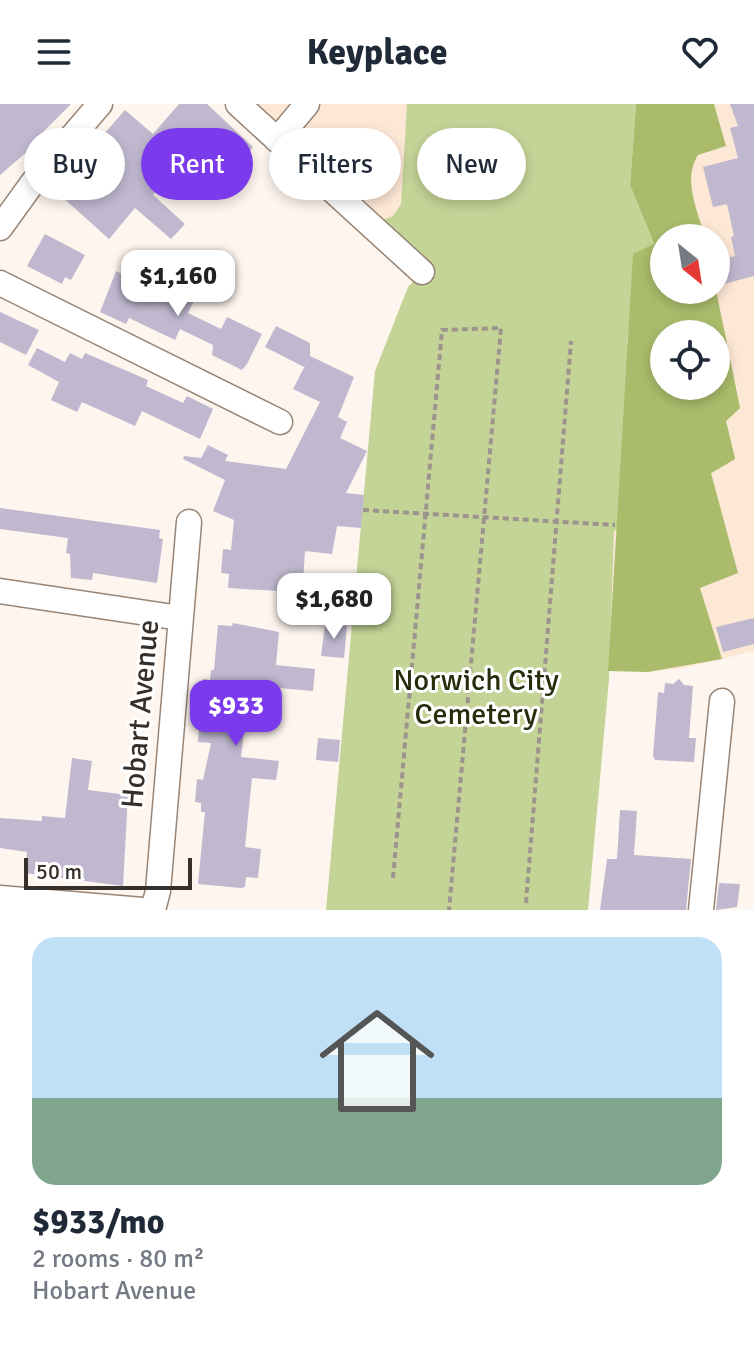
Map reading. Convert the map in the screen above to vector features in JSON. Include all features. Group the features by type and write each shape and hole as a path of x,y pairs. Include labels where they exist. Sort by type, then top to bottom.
{"street":[{"path":"0,228 34,181 100,104"},
{"path":"238,104 269,133"},
{"path":"287,128 307,104"},
{"path":"343,200 422,272"},
{"path":"0,283 280,422"},
{"name":"Hobart Avenue","path":"153,910 158,891 189,522"},
{"path":"0,591 180,618"},
{"path":"701,910 722,701"},
{"path":"0,898 143,910"}],"path":[{"path":"393,878 442,330 501,328 449,910"},
{"path":"526,903 571,341"},
{"path":"363,510 615,525"}],"shaded area":[{"path":"252,104 407,104 401,204 393,216 382,220 360,200 401,200 401,128 279,128"},
{"path":"636,104 754,104 754,651 685,668 648,672 609,671 614,530 726,421 725,400 730,400 730,320 720,320 720,316 708,320 650,320 650,339 627,346"}],"green space":[{"name":"Norwich City Cemetery","path":"407,104 636,104 630,185 650,235 650,247 633,255 634,280 627,345 650,338 650,400 730,400 730,360 740,408 726,421 735,459 614,531 609,679 588,910 326,910 375,371 408,287 429,265 382,220 393,216 401,204"},
{"path":"636,104 714,104 726,146 698,155 693,165 691,185 701,224 650,224 650,234 630,185"},
{"path":"650,246 650,304 719,304 722,320 650,320 650,400 730,400 730,359 740,408 726,421 735,459 711,473 738,573 700,588 722,659 648,672 608,671 633,254"}],"building":[{"path":"0,104 71,104 47,128 24,128 24,154 0,175"},
{"path":"179,104 207,104 233,128 158,128"},
{"path":"730,104 754,104 754,276 730,282 730,257 735,256 727,204 713,207 703,167 738,158 730,128 738,126"},
{"path":"125,110 146,128 141,128 141,200 159,200 185,224 171,239 135,208 109,239 65,200 125,200 125,128 109,128"},
{"path":"45,234 85,255 71,280 65,277 62,284 27,266"},
{"path":"116,271 159,293 166,283 196,297 188,313 221,329 227,317 262,334 247,364 242,370 212,355 213,345 180,329 175,340 129,318 126,324 100,312"},
{"path":"0,312 39,330 26,355 0,342"},
{"path":"276,326 310,343 310,356 354,377 338,417 347,422 340,438 367,451 346,493 364,495 361,528 337,526 332,554 305,551 303,582 279,580 278,591 228,588 229,574 221,573 223,549 231,550 234,520 213,511 225,480 183,459 184,456 201,458 208,445 228,455 225,461 286,469 320,402 293,389 308,360 304,367 265,347"},
{"path":"37,348 65,362 70,353 82,359 85,353 148,380 146,386 183,403 187,396 213,409 200,439 142,411 135,426 82,402 77,412 51,400 59,382 28,365"},
{"path":"0,508 160,530 159,538 163,539 157,583 93,573 92,580 71,578 70,554 66,553 68,538 0,529"},
{"path":"754,618 754,644 723,652 716,627"},
{"path":"233,623 279,632 276,665 315,669 313,691 268,687 267,695 262,694 261,705 247,704 241,757 279,761 276,780 252,778 245,847 261,849 258,878 246,877 245,887 241,888 198,884 205,812 201,812 201,803 195,802 197,779 203,780 211,743 198,742 203,679 210,680 211,670 214,670 218,625 232,626"},
{"path":"325,624 347,626 344,658 321,656"},
{"path":"679,679 684,685 693,686 689,738 696,738 694,762 655,760 658,692 664,693 665,683 673,684"},
{"path":"318,738 340,740 338,762 316,760"},
{"path":"72,758 92,761 88,790 128,795 123,886 25,873 27,852 0,848 0,818 42,821 42,816 65,818"},
{"path":"620,810 637,811 634,855 691,859 686,910 600,910 607,859 617,859"},
{"path":"719,883 740,884 737,907 716,910"}]}
